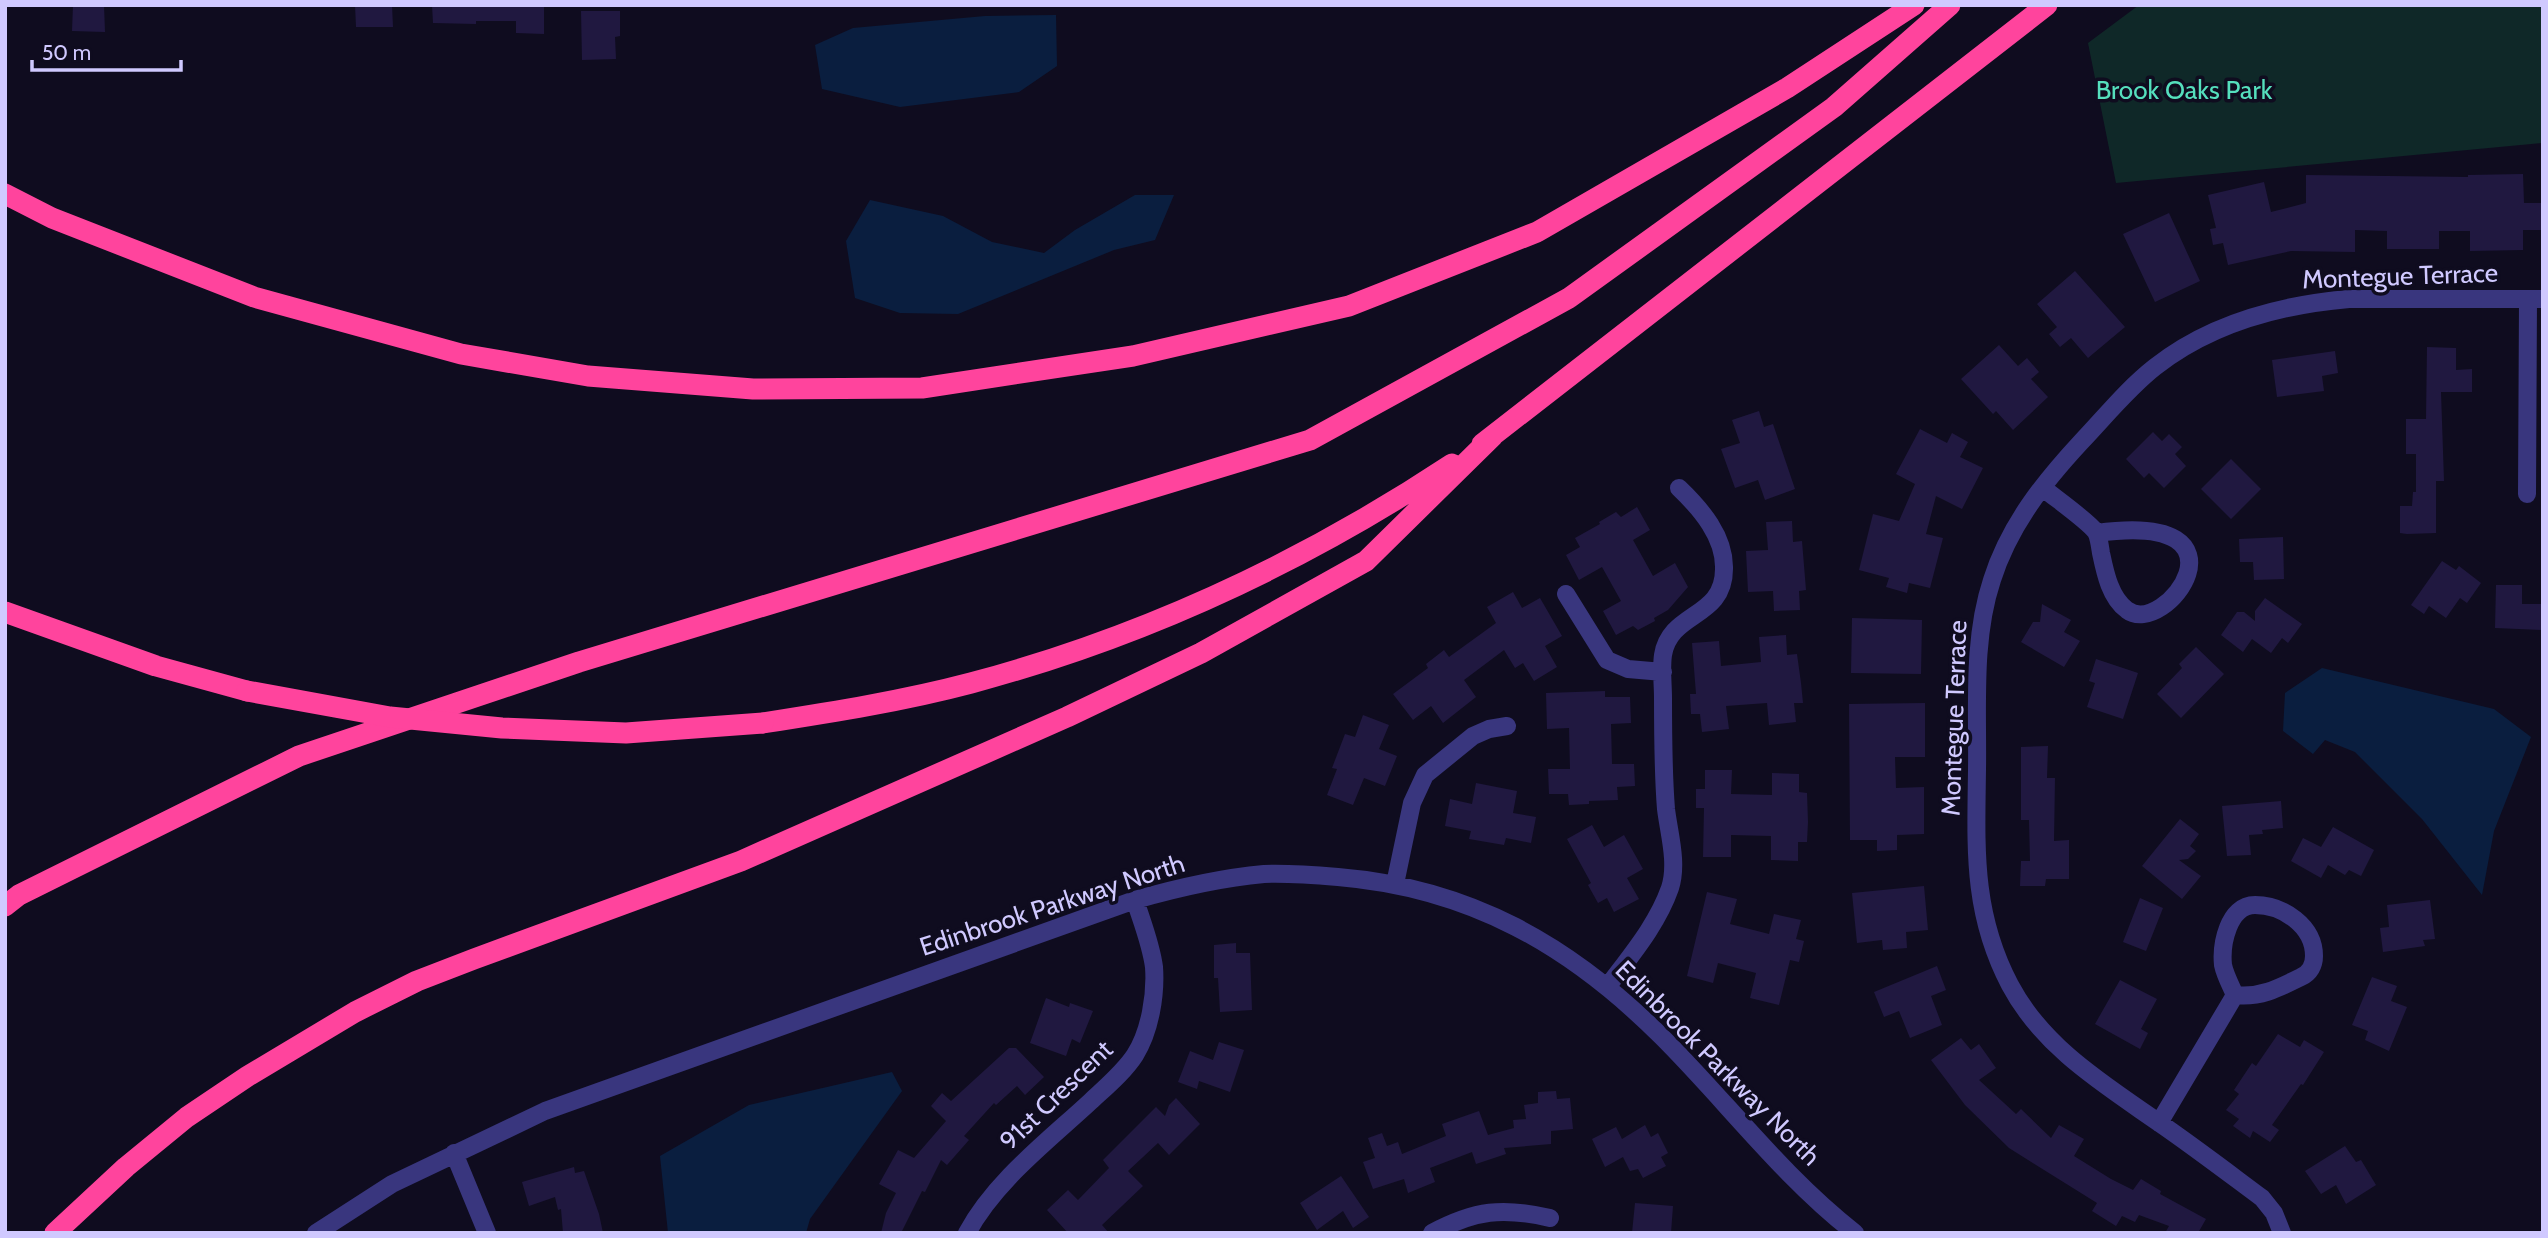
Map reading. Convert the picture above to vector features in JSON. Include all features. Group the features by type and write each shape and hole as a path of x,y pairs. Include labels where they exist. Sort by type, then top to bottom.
{"highway":[{"path":"5,194 52,218 254,297 461,354 588,376 753,389 922,388 1133,356 1349,306 1537,232 1787,88 1914,5"},
{"path":"5,906 19,895 299,756 579,663 1310,440 1569,298 1834,107 1950,5"},
{"path":"5,612 122,655 247,691 390,717 502,728 626,733 763,723 857,708 971,683 1082,650 1189,608 1295,558 1397,500 1493,436 2048,5"},
{"path":"55,1233 126,1167 187,1117 314,1035 417,981 741,862 1189,659 1331,581 1366,561 1493,436"}],"street":[{"name":"Montegue Terrace","path":"2282,1233 2274,1213 2262,1198 2064,1054 2034,1022 2011,987 1993,948 1982,907 1976,862 1979,663 1982,621 1991,582 2006,544 2027,507 2063,462 2132,387 2179,350 2233,323 2289,305 2329,300 2536,299"},
{"path":"2526,494 2536,299"},
{"path":"1608,986 1657,919 1671,885 1673,861 1662,767 1663,656 1669,638 1680,625 1712,605 1723,586 1725,566 1717,536 1701,509 1679,488"},
{"path":"2043,488 2097,533 2104,568 2115,597 2126,610 2137,615 2151,613 2168,602 2181,587 2191,567 2188,549 2174,538 2155,531 2116,530 2097,533"},
{"path":"1566,594 1607,660 1628,669 1663,672"},
{"path":"1395,884 1412,803 1425,775 1473,736 1489,729 1507,726"},
{"name":"Edinbrook Parkway North","path":"316,1233 392,1184 545,1111 1135,900 1212,881 1266,874 1326,876 1395,884 1454,901 1530,933 1608,986 1690,1066 1822,1206 1855,1233"},
{"name":"91st Crescent","path":"967,1233 987,1203 1010,1177 1115,1078 1135,1054 1148,1021 1153,998 1154,967 1135,900"},
{"path":"2253,905 2274,909 2305,927 2314,946 2314,962 2307,975 2252,997 2235,995 2224,968 2223,942 2240,909 2253,905"},
{"path":"2159,1123 2235,995"},
{"path":"454,1153 487,1233"},
{"path":"1432,1233 1466,1218 1492,1211 1519,1211 1550,1218"}],"green space":[{"name":"Brook Oaks Park","path":"2139,5 2543,5 2543,143 2116,183 2088,43"}],"water":[{"path":"1056,15 1057,66 1019,92 900,107 822,89 815,45 853,28 985,16"},
{"path":"1135,195 1174,195 1155,240 1114,250 958,314 900,313 855,298 846,241 870,200 943,216 992,242 1044,253 1075,230"},
{"path":"2322,668 2494,709 2531,737 2494,831 2482,895 2422,819 2355,752 2325,740 2313,754 2283,731 2285,693"},
{"path":"892,1072 902,1091 810,1219 806,1233 668,1233 660,1156 749,1105"}],"building":[{"path":"73,5 104,5 105,32 72,31"},
{"path":"355,5 392,5 393,27 356,27"},
{"path":"432,5 544,5 544,34 516,33 516,21 433,23"},
{"path":"581,11 620,11 620,36 615,37 616,59 582,60"},
{"path":"2523,174 2524,203 2543,203 2543,230 2523,230 2523,250 2470,251 2470,231 2439,231 2439,249 2387,249 2387,231 2355,230 2355,252 2291,251 2228,265 2223,243 2213,245 2210,229 2216,228 2208,195 2264,182 2271,212 2306,203 2306,175 2468,177"},
{"path":"2169,213 2200,281 2155,302 2123,234"},
{"path":"2075,271 2125,327 2088,358 2071,338 2060,347 2049,334 2057,327 2037,304"},
{"path":"1999,345 2018,366 2027,358 2039,372 2031,379 2048,397 2013,430 1996,411 1993,414 1961,379"},
{"path":"2427,347 2456,348 2456,370 2472,369 2472,392 2441,392 2444,481 2436,481 2436,533 2407,534 2400,533 2400,506 2412,506 2413,492 2416,492 2416,454 2406,454 2406,419 2426,419"},
{"path":"2335,351 2338,373 2322,376 2324,391 2277,397 2272,360"},
{"path":"1759,411 1764,427 1773,424 1795,489 1765,500 1758,480 1735,488 1721,449 1740,443 1732,420"},
{"path":"1920,429 1947,443 1952,433 1968,442 1960,457 1983,468 1962,509 1936,496 1926,534 1943,538 1930,588 1909,583 1907,593 1886,587 1889,578 1859,570 1873,514 1899,521 1915,484 1896,474"},
{"path":"2153,432 2162,441 2169,434 2182,447 2175,454 2186,466 2164,488 2149,473 2144,478 2126,459"},
{"path":"2231,459 2261,489 2231,519 2201,489"},
{"path":"1637,507 1650,530 1633,540 1653,576 1675,563 1688,587 1668,610 1654,618 1655,621 1638,630 1633,626 1616,635 1603,611 1621,601 1602,567 1579,580 1566,555 1580,547 1575,538 1616,512 1621,517"},
{"path":"1792,521 1793,542 1802,541 1806,590 1799,591 1800,610 1774,611 1773,591 1748,592 1746,551 1768,550 1766,522"},
{"path":"2283,537 2284,579 2254,580 2253,562 2240,562 2239,539"},
{"path":"2442,561 2456,570 2459,566 2481,583 2467,603 2460,598 2446,618 2429,606 2424,614 2411,605"},
{"path":"2496,585 2522,585 2522,604 2543,604 2543,630 2495,628"},
{"path":"1513,592 1522,608 1540,598 1562,636 1545,646 1557,667 1534,681 1523,663 1515,668 1504,650 1464,680 1476,697 1443,723 1431,706 1413,720 1393,694 1428,668 1426,664 1444,650 1449,657 1496,623 1487,607"},
{"path":"2265,598 2302,624 2288,643 2282,638 2271,653 2252,639 2243,652 2221,635 2237,612 2244,612 2255,621 2255,611"},
{"path":"2042,604 2071,620 2064,632 2080,641 2064,667 2021,642 2033,622 2040,622"},
{"path":"1852,618 1922,620 1921,674 1851,673"},
{"path":"1786,635 1787,655 1797,654 1801,683 1803,703 1794,703 1796,722 1769,725 1767,703 1726,706 1729,729 1702,732 1700,714 1691,714 1690,694 1696,694 1692,643 1719,641 1721,666 1761,662 1759,637"},
{"path":"2196,647 2224,674 2181,718 2157,694 2182,668 2179,664"},
{"path":"2096,659 2138,673 2123,719 2087,707 2095,683 2089,681"},
{"path":"1605,691 1605,697 1630,697 1631,723 1611,724 1612,764 1634,764 1635,786 1617,787 1618,800 1569,805 1568,794 1549,794 1548,769 1570,769 1569,728 1547,729 1546,693"},
{"path":"1925,703 1925,757 1895,757 1896,788 1924,787 1924,834 1897,835 1897,850 1877,851 1877,840 1850,840 1849,704"},
{"path":"1363,715 1389,725 1379,749 1397,756 1385,786 1364,778 1353,805 1327,795 1337,769 1332,768 1345,734 1355,737"},
{"path":"2048,746 2047,778 2055,778 2054,841 2069,840 2069,879 2046,879 2045,886 2020,886 2021,861 2030,861 2029,820 2021,820 2021,747"},
{"path":"1705,770 1732,770 1731,794 1772,795 1772,773 1799,774 1799,792 1807,793 1808,822 1807,842 1798,842 1798,861 1771,860 1771,836 1731,835 1731,857 1703,857 1704,808 1696,808 1696,789 1705,789"},
{"path":"1476,783 1517,791 1513,813 1536,817 1531,843 1506,838 1504,845 1469,839 1471,831 1445,826 1450,799 1472,804"},
{"path":"2281,801 2283,828 2262,830 2263,834 2249,835 2251,855 2227,856 2222,806"},
{"path":"2180,819 2199,834 2190,846 2196,851 2188,859 2179,860 2201,876 2182,899 2142,866"},
{"path":"1592,825 1604,847 1624,835 1643,869 1627,878 1639,899 1614,912 1607,898 1598,903 1588,885 1591,883 1567,839"},
{"path":"2333,827 2374,850 2361,876 2349,870 2345,875 2328,865 2321,878 2291,861 2303,838 2321,847"},
{"path":"1924,886 1928,930 1906,932 1907,948 1883,950 1882,940 1857,943 1852,893"},
{"path":"1707,892 1737,899 1730,924 1769,934 1774,914 1801,920 1796,939 1804,941 1799,962 1790,960 1779,1005 1750,998 1756,973 1718,963 1713,983 1687,976"},
{"path":"2140,898 2163,908 2146,951 2123,942"},
{"path":"2430,900 2435,939 2423,940 2425,946 2383,952 2380,928 2389,927 2387,905"},
{"path":"1236,943 1236,953 1250,953 1252,1010 1220,1012 1218,978 1214,978 1214,945"},
{"path":"1937,966 1946,990 1931,996 1942,1025 1910,1038 1899,1011 1884,1017 1874,992"},
{"path":"2372,977 2397,986 2391,1001 2407,1007 2389,1051 2365,1040 2368,1031 2352,1025"},
{"path":"2120,980 2157,999 2141,1029 2148,1033 2140,1049 2095,1024"},
{"path":"1046,998 1069,1007 1070,1003 1093,1011 1080,1043 1072,1039 1066,1056 1030,1043"},
{"path":"2278,1034 2300,1047 2304,1040 2324,1052 2272,1125 2279,1130 2270,1142 2253,1131 2250,1138 2233,1126 2239,1119 2226,1110 2239,1094 2234,1090 2252,1063 2256,1066"},
{"path":"1961,1038 1971,1050 1979,1044 1996,1068 1979,1080 2016,1114 2021,1109 2051,1138 2059,1125 2084,1139 2074,1156 2133,1190 2141,1179 2161,1191 2160,1194 2206,1219 2198,1233 2165,1233 2169,1226 2139,1215 2135,1222 2122,1216 2116,1226 2092,1211 2097,1203 2009,1148 1965,1105 1931,1060"},
{"path":"1219,1042 1244,1050 1230,1092 1199,1081 1197,1089 1178,1082 1190,1051 1213,1060"},
{"path":"1009,1048 1016,1048 1044,1077 1025,1095 1017,1086 996,1105 994,1103 964,1136 969,1140 947,1165 941,1160 901,1233 881,1233 886,1213 896,1193 879,1184 898,1150 914,1158 946,1121 931,1106 942,1093 951,1101"},
{"path":"1556,1091 1557,1099 1570,1098 1573,1129 1551,1131 1551,1144 1504,1148 1506,1154 1476,1164 1472,1152 1430,1168 1435,1182 1408,1193 1404,1179 1373,1189 1363,1162 1375,1158 1368,1138 1382,1133 1387,1146 1398,1142 1402,1154 1446,1136 1442,1124 1479,1111 1488,1135 1514,1128 1513,1120 1526,1119 1524,1105 1538,1103 1538,1092"},
{"path":"1176,1098 1200,1124 1169,1155 1158,1143 1128,1171 1143,1186 1102,1225 1109,1233 1068,1233 1047,1210 1068,1190 1078,1200 1109,1168 1103,1160 1156,1107 1165,1116 1169,1105"},
{"path":"1645,1125 1651,1137 1658,1133 1668,1153 1661,1157 1666,1166 1643,1178 1638,1169 1630,1171 1623,1157 1605,1167 1592,1139 1616,1127 1622,1139"},
{"path":"2345,1146 2356,1162 2361,1160 2376,1185 2346,1204 2336,1185 2321,1194 2305,1171"},
{"path":"574,1167 575,1173 584,1171 603,1233 563,1233 561,1209 558,1210 555,1197 529,1206 522,1182"},
{"path":"1341,1176 1369,1217 1353,1228 1343,1211 1317,1230 1300,1203"},
{"path":"1635,1203 1673,1206 1671,1233 1632,1233"}]}
